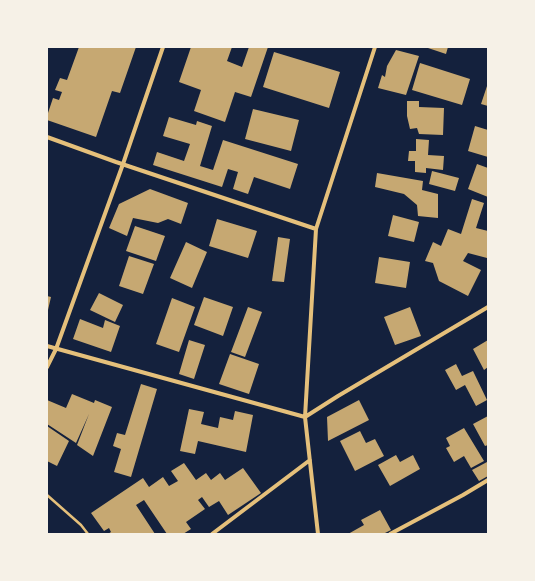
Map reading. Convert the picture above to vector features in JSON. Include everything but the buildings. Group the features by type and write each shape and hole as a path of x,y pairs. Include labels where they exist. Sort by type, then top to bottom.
{"street":[{"path":"47,367 56,348 123,164 163,47"},
{"path":"318,534 305,417 316,228 375,47"},
{"path":"47,137 123,164 316,228"},
{"path":"47,346 305,417 488,307"},
{"path":"212,534 310,460"},
{"path":"390,534 488,480"}],"path":[{"path":"47,495 88,534"}]}
